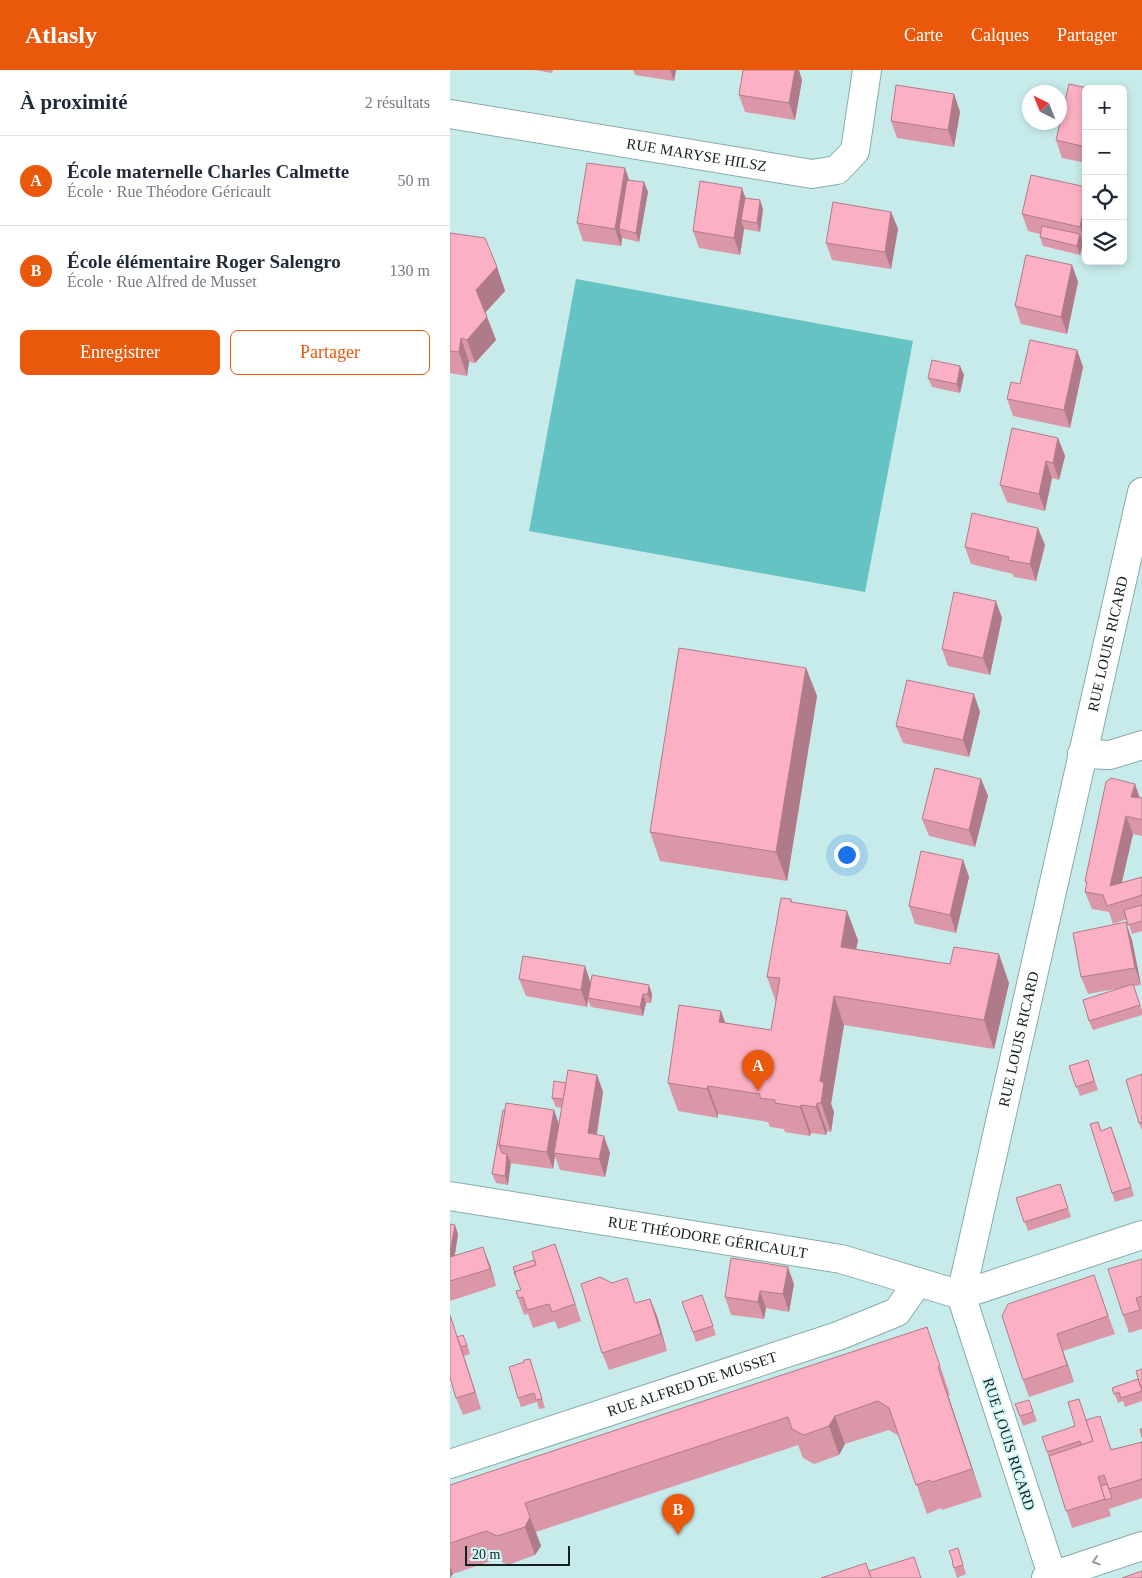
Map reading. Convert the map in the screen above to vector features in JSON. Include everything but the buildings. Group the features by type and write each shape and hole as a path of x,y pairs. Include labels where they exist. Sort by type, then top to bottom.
{"street":[{"name":"RUE MARYSE HILSZ","path":"450,114 812,174 837,170 855,151 867,70"},
{"name":"RUE LOUIS RICARD","path":"1050,1577 961,1295 1142,492"},
{"path":"1082,754 1110,755 1142,745"},
{"name":"RUE THÉODORE GÉRICAULT","path":"450,1196 841,1259 961,1295"},
{"path":"961,1295 1142,1235"},
{"name":"RUE ALFRED DE MUSSET","path":"450,1464 838,1336 897,1312 918,1282"},
{"path":"1050,1577 1142,1546"}],"shaded area":[{"path":"576,279 913,341 865,592 529,531"}],"place":[{"name":"École maternelle Charles Calmette","path":"758,1091"},
{"name":"École élémentaire Roger Salengro","path":"678,1535"}]}
